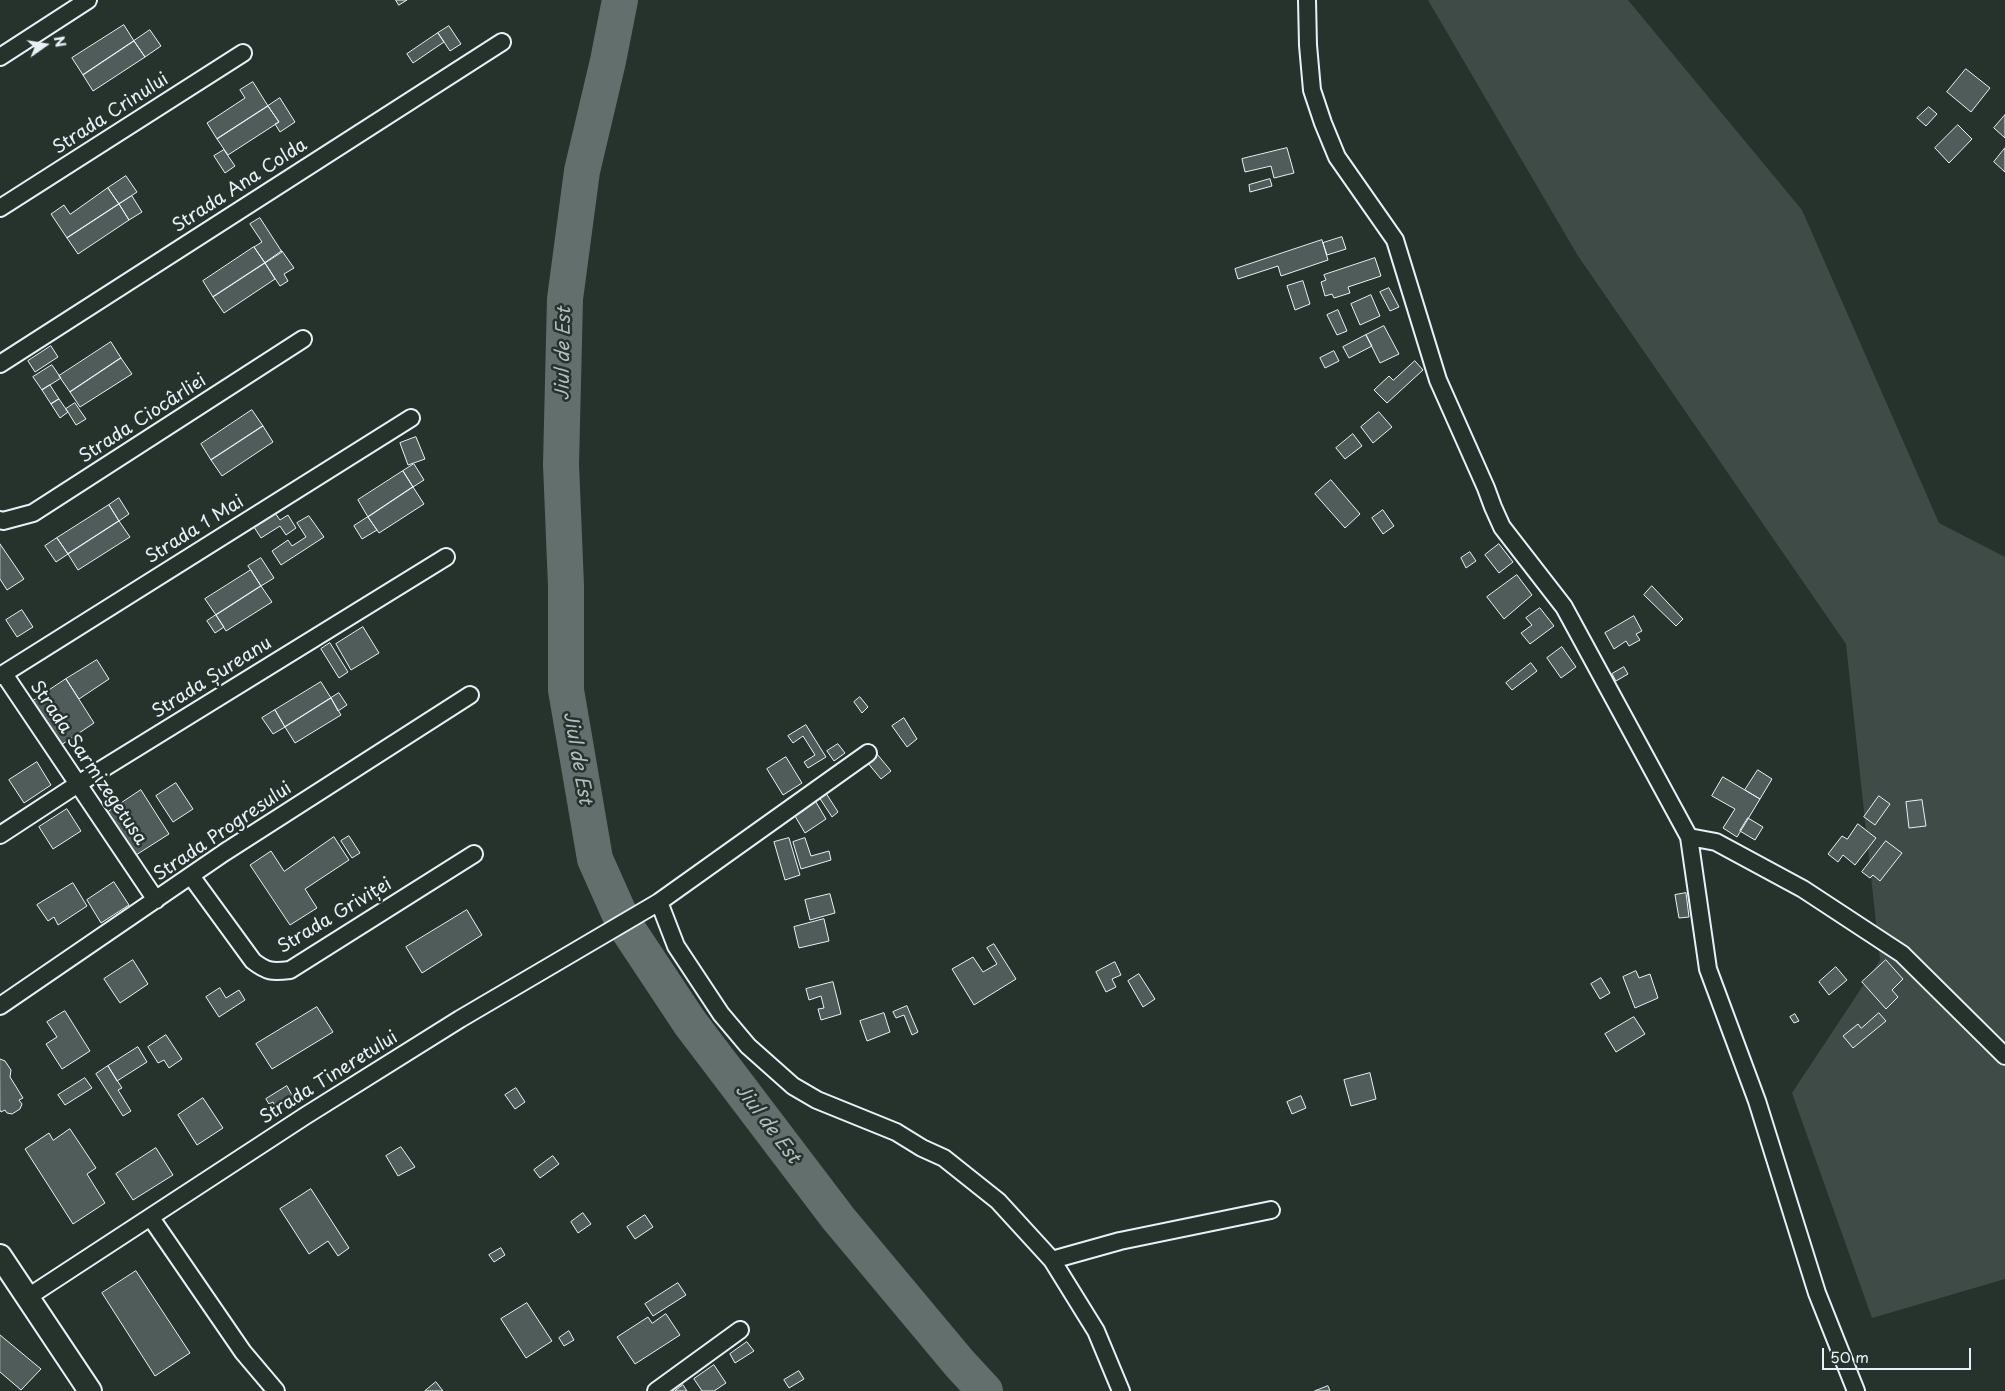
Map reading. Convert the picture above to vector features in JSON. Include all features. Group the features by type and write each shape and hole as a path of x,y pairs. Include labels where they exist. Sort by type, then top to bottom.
{"street":[{"path":"0,57 88,0"},
{"path":"1306,0 1312,90 1324,123 1337,157 1395,240 1438,380 1496,514 1502,527 1564,607 1689,837 1708,969 1757,1101 1817,1293 1856,1391"},
{"name":"Strada Ana Colda","path":"0,364 502,42"},
{"name":"Strada Crinului","path":"0,208 243,53"},
{"name":"Strada Ciocârliei","path":"0,520 33,514 303,338"},
{"name":"Strada 1 Mai","path":"2,675 412,418"},
{"name":"Strada Șureanu","path":"0,835 78,784 446,557"},
{"name":"Strada Sarmizegetusa","path":"2,675 156,900"},
{"name":"Strada Progresului","path":"0,1006 191,876 470,695"},
{"name":"Strada Tineretului","path":"28,1298 313,1111 460,1019 652,906 868,753"},
{"path":"1689,837 1716,842 1803,889 1902,954 2005,1056"},
{"name":"Strada Griviței","path":"191,876 253,961 264,969 274,972 290,970 474,854"},
{"path":"652,906 721,1014 748,1046 793,1086 817,1100 896,1132 922,1148 944,1158 998,1201 1052,1260 1096,1331 1121,1391"},
{"path":"1052,1260 1120,1241 1271,1210"},
{"path":"151,1218 243,1352 276,1391"},
{"path":"0,1256 90,1391"},
{"path":"656,1391 740,1330"}],"shaded area":[{"path":"1428,0 1628,0 1802,210 1939,523 2005,557 2005,1279 1872,1318 1792,1093 1880,960 1846,644 1578,256"}],"building":[{"path":"396,0 407,0 399,5"},
{"path":"124,25 134,41 83,75 72,58"},
{"path":"449,26 461,44 450,51 438,33"},
{"path":"150,30 161,46 145,57 134,41"},
{"path":"438,33 444,42 413,63 407,54"},
{"path":"134,41 145,57 93,91 83,75"},
{"path":"1966,69 1990,88 1971,112 1947,92"},
{"path":"253,82 268,106 217,139 207,123 245,98 240,90"},
{"path":"280,98 295,122 280,132 275,124 279,122 268,106"},
{"path":"268,106 279,122 228,155 217,139"},
{"path":"1929,107 1937,114 1926,126 1917,118"},
{"path":"2005,115 2005,138 1994,128"},
{"path":"1958,125 1972,139 1949,163 1935,148"},
{"path":"1287,148 1294,173 1274,178 1271,166 1245,172 1242,159"},
{"path":"2005,148 2005,172 1994,162"},
{"path":"224,150 235,166 225,173 214,156"},
{"path":"126,176 137,192 119,204 108,188"},
{"path":"1270,179 1272,186 1250,192 1249,185"},
{"path":"108,188 119,204 67,238 51,214 64,205 70,214"},
{"path":"132,196 142,212 129,220 119,204"},
{"path":"119,204 129,220 78,254 67,238"},
{"path":"260,218 282,252 265,263 254,247 262,242 250,224"},
{"path":"1342,237 1346,249 1327,255 1323,243"},
{"path":"1322,240 1328,260 1281,276 1278,266 1238,279 1235,269"},
{"path":"254,247 265,263 213,297 203,281"},
{"path":"282,251 294,268 284,274 288,281 280,286 265,263"},
{"path":"1375,258 1381,276 1348,287 1350,293 1334,298 1332,294 1325,296 1321,282 1326,280 1324,275"},
{"path":"265,263 275,279 224,313 213,297"},
{"path":"1303,281 1310,304 1295,310 1287,286"},
{"path":"1389,288 1399,307 1390,311 1380,292"},
{"path":"1371,295 1380,316 1360,325 1351,304"},
{"path":"1338,310 1347,331 1337,335 1327,315"},
{"path":"1384,326 1399,354 1380,363 1366,335"},
{"path":"1366,335 1372,346 1349,358 1343,347"},
{"path":"111,342 121,358 70,392 59,376"},
{"path":"51,346 58,357 35,372 28,361"},
{"path":"1334,351 1339,361 1325,368 1320,358"},
{"path":"121,358 132,374 80,407 70,392"},
{"path":"1415,361 1423,370 1387,403 1374,390 1389,376 1393,380"},
{"path":"52,365 61,378 42,390 33,377"},
{"path":"50,385 59,399 51,404 42,390"},
{"path":"59,399 68,412 60,418 51,404"},
{"path":"75,403 86,419 76,425 66,409"},
{"path":"252,410 263,426 211,460 201,444"},
{"path":"1379,412 1392,427 1373,443 1361,427"},
{"path":"263,426 273,442 222,476 211,460"},
{"path":"1353,434 1362,446 1345,459 1336,448"},
{"path":"416,437 425,459 408,465 400,443"},
{"path":"414,464 424,480 413,487 403,471"},
{"path":"403,471 413,487 368,517 358,500"},
{"path":"1331,480 1360,514 1345,528 1315,494"},
{"path":"413,487 424,504 379,533 368,517"},
{"path":"119,498 129,514 119,521 109,505"},
{"path":"109,505 119,521 68,554 57,538"},
{"path":"1383,510 1394,526 1383,534 1372,518"},
{"path":"275,513 280,520 288,515 296,528 286,535 280,526 261,538 254,527"},
{"path":"309,516 324,537 281,565 272,551 288,540 292,546 306,537 297,523"},
{"path":"368,517 377,530 362,539 354,526"},
{"path":"119,521 130,537 78,570 68,554"},
{"path":"57,538 68,554 56,562 45,546"},
{"path":"0,544 24,579 7,590 0,579"},
{"path":"1499,544 1513,562 1499,573 1485,555"},
{"path":"1470,552 1476,561 1466,568 1461,558"},
{"path":"261,558 274,578 261,586 248,566"},
{"path":"251,570 261,586 216,615 205,599"},
{"path":"1517,575 1532,595 1504,619 1487,597"},
{"path":"261,586 272,602 226,631 216,615"},
{"path":"1652,586 1683,619 1676,626 1644,595"},
{"path":"1540,608 1554,626 1530,644 1521,633 1532,625 1526,618"},
{"path":"22,610 33,627 17,637 6,620"},
{"path":"216,615 224,627 215,633 207,621"},
{"path":"1634,616 1642,631 1636,634 1640,640 1629,646 1626,641 1614,649 1605,633"},
{"path":"363,627 379,653 351,670 336,644"},
{"path":"330,643 348,672 339,678 321,649"},
{"path":"1562,647 1576,667 1561,678 1547,658"},
{"path":"97,660 109,679 79,699 66,679"},
{"path":"1531,663 1537,671 1512,690 1506,683"},
{"path":"1624,667 1628,674 1616,681 1612,674"},
{"path":"66,679 94,723 61,745 33,701"},
{"path":"321,682 331,698 285,727 275,710"},
{"path":"339,693 347,705 338,711 331,698"},
{"path":"860,697 868,707 862,713 854,702"},
{"path":"331,698 341,715 295,743 285,727"},
{"path":"275,710 285,727 273,734 262,718"},
{"path":"904,718 917,739 907,747 892,726"},
{"path":"806,725 826,757 808,768 804,762 815,755 803,736 793,743 788,736"},
{"path":"838,744 845,753 834,761 827,751"},
{"path":"877,754 891,771 881,779 867,762"},
{"path":"786,757 802,783 783,795 767,769"},
{"path":"37,762 51,785 24,803 9,780"},
{"path":"1758,770 1772,779 1760,799 1745,790"},
{"path":"1723,777 1760,799 1737,837 1723,828 1735,809 1712,796"},
{"path":"176,783 193,809 173,822 156,796"},
{"path":"141,790 169,834 136,855 108,812"},
{"path":"824,790 838,812 832,817 817,794"},
{"path":"1879,796 1890,804 1875,825 1864,817"},
{"path":"813,797 826,819 805,833 792,811"},
{"path":"1922,800 1926,826 1909,828 1906,802"},
{"path":"67,809 81,831 53,849 39,827"},
{"path":"1748,818 1763,827 1755,840 1740,831"},
{"path":"1858,824 1876,838 1855,865 1843,855 1838,862 1828,854 1842,836 1847,839"},
{"path":"349,836 360,853 352,858 341,841"},
{"path":"334,837 349,860 305,889 317,908 290,925 250,865 271,851 284,871"},
{"path":"789,838 800,875 785,880 774,842"},
{"path":"805,838 811,856 829,851 831,860 801,869 793,842"},
{"path":"1886,841 1902,853 1880,881 1873,875 1870,878 1862,872"},
{"path":"114,882 129,905 101,923 87,900"},
{"path":"73,883 87,906 58,925 54,917 48,921 37,905"},
{"path":"1686,893 1689,917 1679,918 1675,895"},
{"path":"830,894 835,913 810,920 805,900"},
{"path":"467,910 482,935 422,973 406,947"},
{"path":"824,919 829,941 799,948 794,927"},
{"path":"994,944 1016,979 974,1005 952,969 973,957 983,972 997,964 987,948"},
{"path":"133,960 148,984 120,1003 104,979"},
{"path":"1886,960 1903,979 1892,990 1898,997 1886,1009 1862,982"},
{"path":"1115,962 1121,975 1112,979 1116,987 1106,992 1096,972"},
{"path":"1836,967 1847,980 1829,995 1819,982"},
{"path":"1636,971 1639,978 1650,974 1658,998 1635,1008 1623,977"},
{"path":"1139,974 1155,999 1143,1007 1128,981"},
{"path":"1601,978 1610,993 1600,999 1591,984"},
{"path":"833,982 841,1014 821,1020 818,1009 824,1008 821,996 809,1000 806,989"},
{"path":"220,988 226,998 239,990 245,1000 219,1017 206,997"},
{"path":"907,1006 918,1032 912,1035 904,1015 896,1018 893,1012"},
{"path":"317,1007 333,1032 272,1069 256,1044"},
{"path":"65,1011 90,1051 62,1069 46,1044 57,1037 47,1022"},
{"path":"884,1013 890,1032 867,1041 860,1021"},
{"path":"1879,1013 1886,1021 1853,1048 1843,1036 1858,1024 1861,1028"},
{"path":"1795,1014 1799,1021 1794,1023 1790,1017"},
{"path":"1634,1017 1645,1034 1616,1052 1605,1034"},
{"path":"166,1035 182,1059 169,1068 164,1060 158,1063 148,1047"},
{"path":"138,1047 147,1062 117,1081 108,1066"},
{"path":"0,1059 5,1061 11,1070 10,1077 23,1098 19,1100 22,1104 20,1109 12,1114 7,1113 5,1110 1,1112 0,1110"},
{"path":"108,1066 122,1088 118,1090 131,1111 123,1116 96,1074"},
{"path":"1370,1073 1376,1099 1351,1106 1344,1080"},
{"path":"85,1078 92,1088 65,1105 58,1095"},
{"path":"287,1086 292,1095 275,1106 273,1102 269,1104 266,1099"},
{"path":"516,1088 525,1102 515,1109 505,1095"},
{"path":"1301,1096 1306,1108 1292,1114 1287,1102"},
{"path":"203,1098 223,1128 197,1145 178,1115"},
{"path":"70,1129 96,1168 87,1174 105,1203 73,1224 25,1149 49,1133 53,1140"},
{"path":"401,1147 415,1167 398,1176 386,1156"},
{"path":"156,1148 173,1175 133,1200 116,1174"},
{"path":"553,1156 559,1164 540,1178 534,1170"},
{"path":"311,1189 349,1248 338,1256 328,1241 309,1254 280,1209"},
{"path":"583,1213 591,1224 578,1233 571,1222"},
{"path":"645,1215 653,1227 635,1239 627,1227"},
{"path":"501,1248 505,1255 494,1262 489,1255"},
{"path":"136,1271 190,1353 155,1376 102,1293"},
{"path":"678,1283 686,1295 653,1316 645,1304"},
{"path":"527,1303 552,1341 526,1358 501,1319"},
{"path":"666,1314 680,1335 635,1364 617,1337 648,1317 652,1323"},
{"path":"569,1331 574,1340 564,1346 559,1338"},
{"path":"0,1335 41,1369 21,1390 0,1372"},
{"path":"747,1342 754,1351 735,1363 730,1354"},
{"path":"714,1365 726,1383 714,1391 702,1391 694,1379"},
{"path":"799,1371 804,1379 789,1388 784,1380"},
{"path":"436,1382 443,1391 425,1391"},
{"path":"683,1385 687,1391 675,1391"},
{"path":"1328,1386 1330,1391 1315,1391"}],"waterway":[{"name":"Jiul de Est","path":"620,0 608,61 582,171 565,299 561,464 566,586 566,690 595,859 623,922 690,1023 838,1218 960,1364 985,1391"}]}
